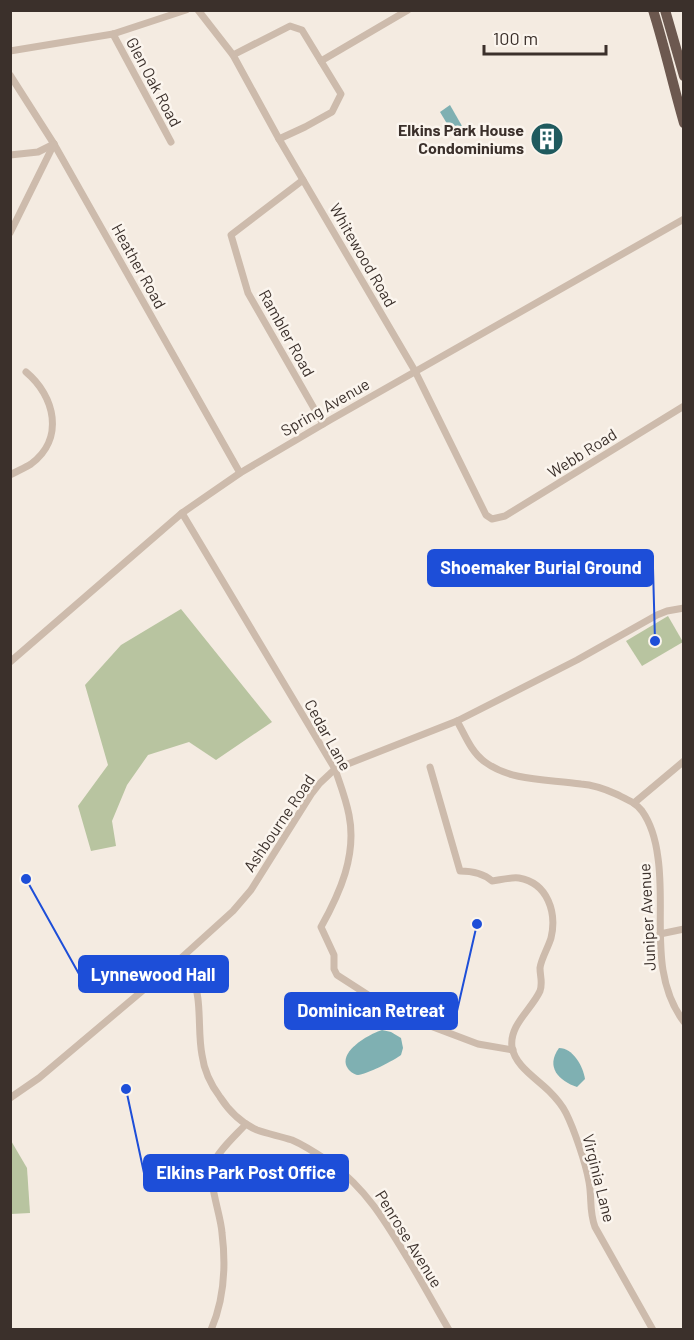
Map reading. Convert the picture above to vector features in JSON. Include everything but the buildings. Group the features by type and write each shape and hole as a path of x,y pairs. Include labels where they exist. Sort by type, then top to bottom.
{"highway":[{"path":"653,10 684,123"},
{"path":"665,10 684,76"}],"street":[{"path":"10,51 113,34 186,10"},
{"name":"Whitewood Road","path":"198,10 233,55 279,139 415,371 482,510 492,519"},
{"path":"321,61 408,10"},
{"path":"233,55 290,26 302,30 341,94 332,112 279,139"},
{"name":"Glen Oak Road","path":"113,34 171,142"},
{"name":"Heather Road","path":"10,75 54,144 240,473"},
{"path":"10,155 38,152 54,144"},
{"path":"10,233 54,144"},
{"name":"Rambler Road","path":"303,180 231,235 248,293 323,424"},
{"name":"Spring Avenue","path":"10,662 182,513 240,473 684,219"},
{"path":"10,475 39,456 50,437 52,425 52,409 47,398 39,385 26,372"},
{"name":"Webb Road","path":"492,519 505,516 684,406"},
{"name":"Cedar Lane","path":"182,513 335,769 349,815 351,840 347,870 336,899 321,927 334,955 334,969 337,975 396,1013 478,1044 513,1050"},
{"name":"Ashbourne Road","path":"10,1098 39,1078 228,916 244,898 312,793 335,769 457,721 577,660 657,615 684,608"},
{"path":"457,721 476,755 498,770 515,776 594,786 634,803 684,761"},
{"path":"430,767 460,871 472,871 492,881 521,879 542,890 551,907 553,930 540,969 541,988 516,1028 512,1038 513,1050"},
{"name":"Juniper Avenue","path":"634,803 647,820 656,844 660,876 663,975 669,998 684,1022"},
{"path":"660,934 684,929"},
{"name":"Penrose Avenue","path":"180,959 190,972 196,991 202,1055 209,1077 220,1097 246,1124 257,1130 291,1140 312,1151 339,1170 361,1190 388,1225 449,1329"},
{"name":"Virginia Lane","path":"513,1050 520,1065 551,1093 566,1113 586,1171 590,1188 590,1213 595,1227 653,1329"},
{"path":"211,1329 216,1317 224,1278 222,1232 211,1172 216,1158 246,1124"}],"green space":[{"path":"181,609 272,722 216,760 189,742 148,755 127,785 112,821 116,846 91,851 78,806 108,765 85,685 121,645"},
{"path":"668,616 683,642 642,666 626,641"},
{"path":"10,1139 27,1168 30,1213 11,1214"}],"water":[{"path":"450,105 462,126 452,132 440,112"},
{"path":"382,1030 401,1038 403,1048 401,1055 367,1073 358,1075 350,1071 346,1065 349,1052 362,1040"},
{"path":"559,1048 573,1054 582,1069 585,1079 577,1087 565,1081 556,1072 553,1061"}],"place":[{"name":"Elkins Park House Condominiums","path":"547,139"},
{"name":"Shoemaker Burial Ground","path":"655,641"},
{"name":"Lynnewood Hall","path":"26,879"},
{"name":"Dominican Retreat","path":"477,924"},
{"name":"Elkins Park Post Office","path":"126,1089"}]}
